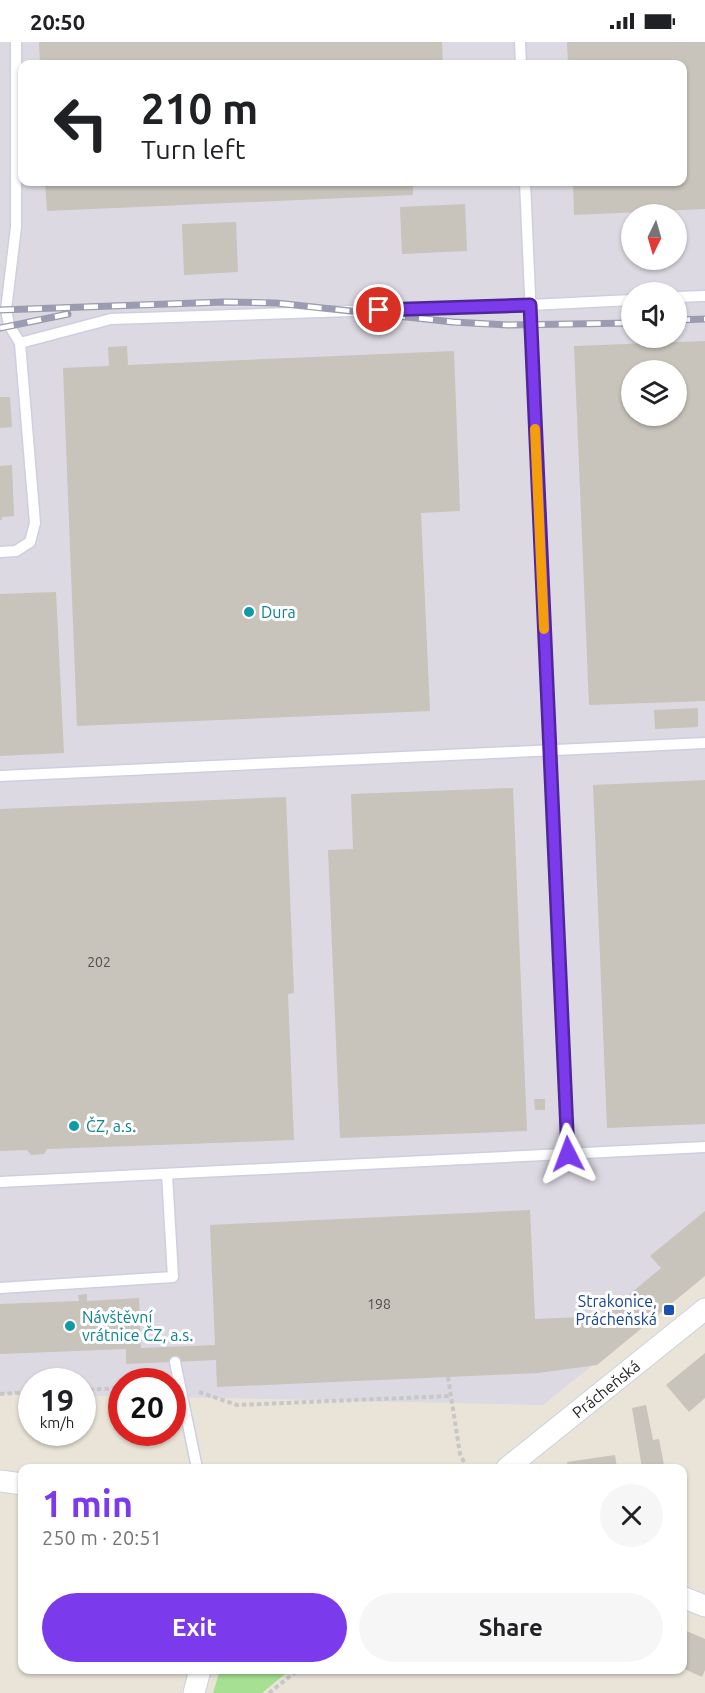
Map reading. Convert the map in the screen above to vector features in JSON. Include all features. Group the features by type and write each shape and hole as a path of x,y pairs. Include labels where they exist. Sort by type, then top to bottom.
{"street":[{"name":"Prácheňská","path":"512,1464 705,1309"},
{"path":"0,1481 18,1483"},
{"path":"687,1599 705,1606"},
{"path":"194,1693 199,1674"}],"lane":[{"path":"0,552 16,551 30,542 34,523 20,343 9,325 6,310 16,227 16,42"},
{"path":"520,42 521,60"},
{"path":"525,186 568,1154"},
{"path":"687,297 705,296"},
{"path":"20,343 111,319 621,301"},
{"path":"0,776 705,742"},
{"path":"0,1182 705,1147"},
{"path":"0,1288 173,1277 167,1174"},
{"path":"175,1362 176,1368"},
{"path":"186,1415 196,1464"}],"path":[{"path":"448,1377 460,1454 465,1464"},
{"path":"186,1388 237,1405 450,1396"},
{"path":"0,1394 18,1393"},
{"path":"269,1693 293,1674"}],"shaded area":[{"name":"ČZ, a.s.","path":"0,42 705,42 705,1275 543,1405 186,1397 186,1368 108,1368 108,1396 96,1396 96,1368 18,1368 18,1395 0,1394"}],"green space":[{"path":"219,1674 285,1674 262,1693 213,1693"}],"building":[{"path":"39,42 442,42 443,60 40,60"},
{"path":"567,42 705,42 705,209 687,210 687,204 621,204 621,213 574,215 573,186 687,186 687,60 568,60"},
{"path":"45,186 413,186 413,195 47,211"},
{"path":"465,204 467,251 402,254 400,207"},
{"path":"236,222 238,272 184,275 182,224"},
{"path":"705,341 705,701 589,705 574,346 621,344 621,348 687,348 687,342"},
{"name":"Dura","path":"127,346 128,365 454,351 460,511 421,513 430,711 77,726 63,368 109,366 108,347"},
{"path":"0,397 10,397 12,427 0,428"},
{"path":"12,465 14,516 2,517 0,520 0,466"},
{"path":"56,592 64,753 0,756 0,594"},
{"path":"698,708 698,727 655,729 654,710"},
{"path":"705,780 705,1124 607,1128 593,785"},
{"path":"513,788 527,1131 340,1138 328,850 353,849 351,794"},
{"path":"286,797 294,993 288,994 294,1140 47,1149 44,1154 31,1155 27,1150 0,1151 0,809"},
{"path":"534,1099 545,1099 545,1110 535,1110"},
{"path":"530,1210 535,1319 606,1316 661,1268 650,1256 705,1211 705,1276 597,1365 538,1373 217,1387 216,1360 126,1364 126,1349 0,1354 0,1304 79,1301 78,1295 87,1294 87,1301 139,1298 141,1348 215,1345 210,1225"},
{"path":"705,1353 705,1398 689,1412 666,1385"},
{"path":"646,1405 653,1440 659,1439 664,1464 641,1464 632,1408"},
{"path":"615,1455 616,1464 567,1464 567,1462"},
{"path":"687,1631 705,1639 705,1670 702,1677 687,1670"}],"railway":[{"path":"0,310 223,302 276,303 453,322 508,325 621,323"},
{"path":"0,328 68,314"},
{"path":"687,320 705,319"}],"slow traffic":[{"path":"535,429 544,629"}],"place":[{"name":"Dura","path":"249,612"},
{"name":"ČZ, a.s.","path":"74,1126"},
{"name":"Strakonice, Prácheňská","path":"669,1310"},
{"name":"Návštěvní vrátnice ČZ, a.s.","path":"70,1326"}],"route":[{"path":"379,310 530,305 568,1154"}]}
